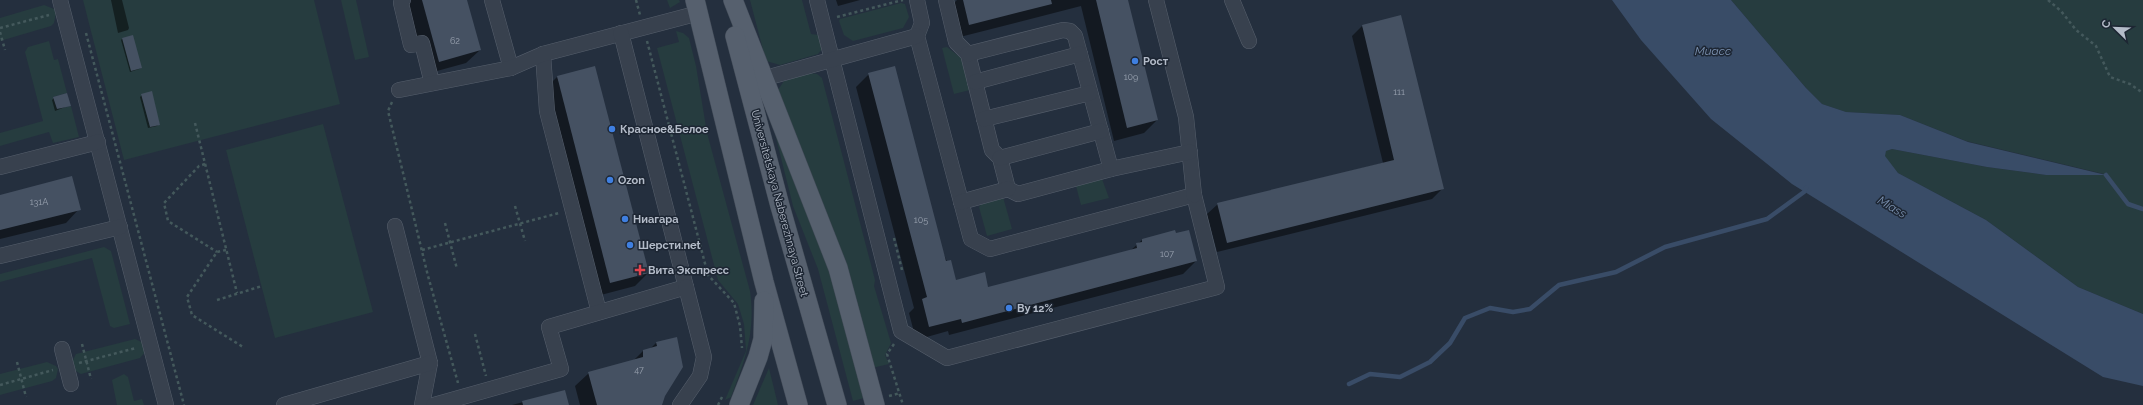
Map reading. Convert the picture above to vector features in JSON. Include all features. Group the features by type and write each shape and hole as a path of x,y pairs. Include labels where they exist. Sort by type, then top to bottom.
{"main road":[{"name":"Universitetskaya Naberezhnaya Street","path":"726,0 780,206 837,405"},
{"path":"733,0 762,79 838,268 875,405"},
{"path":"697,7 764,282 798,405"},
{"path":"739,405 752,375 762,339 764,282"}],"lane":[{"path":"403,0 401,3 411,45 422,43 432,83"},
{"path":"492,0 511,68"},
{"path":"817,0 901,331 947,358 1217,287 1194,195 1186,117 1156,0"},
{"path":"917,0 922,23 917,36 971,239 990,249 1194,195"},
{"path":"946,0 956,42 968,54 992,150 1000,158 1008,189"},
{"path":"1232,0 1250,40"},
{"path":"62,5 166,405"},
{"path":"399,90 511,68 543,54 643,27 697,7"},
{"path":"968,54 1063,30 1070,31 1075,36 1110,169"},
{"path":"620,33 704,357 700,376 680,405"},
{"path":"762,79 917,36"},
{"path":"543,54 547,112 599,312"},
{"path":"975,82 1080,54"},
{"path":"984,119 1090,93"},
{"path":"1000,158 1101,131"},
{"path":"0,167 98,142"},
{"path":"961,202 1008,189 1018,194 1110,169 1190,152"},
{"path":"395,226 430,364 422,405"},
{"path":"0,256 120,227"},
{"path":"434,405 561,369 550,327 686,287"},
{"path":"62,349 71,384"},
{"path":"284,405 310,402 430,364"}],"path":[{"path":"636,0 708,275 734,303 740,326 742,350"},
{"path":"822,21 905,0"},
{"path":"2048,0 2061,12 2076,30 2096,46 2110,77 2130,84 2143,93"},
{"path":"0,28 62,5"},
{"path":"85,31 184,405"},
{"path":"0,32 5,50"},
{"path":"399,90 388,111 422,250 462,397"},
{"path":"195,123 237,293"},
{"path":"205,164 199,166 164,203 168,221 217,252"},
{"path":"515,206 525,241"},
{"path":"422,250 573,210"},
{"path":"445,223 457,269"},
{"path":"226,250 217,252 187,297 192,315 243,347"},
{"path":"217,300 262,286"},
{"path":"475,334 489,389"},
{"path":"82,344 91,379"},
{"path":"17,362 26,396"},
{"path":"718,405 725,392"},
{"path":"900,393 903,405"}],"green space":[{"path":"83,0 314,0 340,104 124,160"},
{"path":"341,0 356,0 369,57 355,60"},
{"path":"667,0 679,0 680,2 670,8"},
{"path":"750,0 802,0 811,34 819,35 823,48 818,54 780,65 766,61"},
{"path":"1731,0 2143,0 2143,314 2078,287 1986,220 1898,173 1884,156 1886,151 1892,149 1987,167 2046,175 2104,174 1966,141 1900,115 1846,112 1822,104 1806,88"},
{"path":"901,3 905,4 909,17 903,28 853,41 844,35 839,21 840,19"},
{"path":"44,5 54,9 56,13 54,23 51,26 0,41 0,18"},
{"path":"676,31 683,33 689,38 696,66 707,133 750,291 752,320 748,346 741,371 731,397 725,400 746,351 744,324 738,304 718,280 657,48 679,42"},
{"path":"49,41 54,60 58,59 67,93 53,97 57,109 71,106 79,137 53,143 49,132 0,146 0,133 43,121 25,52 28,47"},
{"path":"947,47 961,58 970,90 954,94 942,48"},
{"path":"810,73 817,74 822,78 875,280 874,286 891,343 885,355 889,364 872,368 778,90 784,81"},
{"path":"772,122 830,268 864,398 853,401 818,269 793,206"},
{"path":"323,124 373,312 275,338 226,150"},
{"path":"1102,179 1109,198 1081,205 1076,186"},
{"path":"1003,197 1012,229 987,236 979,207 982,203"},
{"path":"104,247 111,251 130,324 114,328 110,326 92,258 0,282 0,274"},
{"path":"135,339 144,343 146,351 140,358 81,374 74,370 72,362 76,354"},
{"path":"47,362 56,366 58,369 56,378 52,381 0,395 0,374"},
{"path":"769,368 778,405 753,405"},
{"path":"124,374 128,377 134,401 142,399 144,405 117,405 112,380"}],"water":[{"name":"Миасс","path":"1612,0 1731,0 1806,88 1822,104 1846,112 1900,115 1968,142 2106,175 2046,175 1987,167 1892,149 1886,151 1885,156 1898,173 1986,220 2078,287 2143,314 2143,386 2103,377 1792,184 1711,119 1641,40"}],"building":[{"path":"422,0 467,0 481,50 439,62"},
{"path":"963,0 1051,0 1052,4 969,25"},
{"path":"1096,0 1128,0 1158,120 1127,128"},
{"path":"1401,15 1444,189 1227,243 1217,203 1394,160 1362,25"},
{"path":"133,35 142,68 131,71 122,38"},
{"path":"595,66 649,273 610,283 557,76"},
{"path":"895,66 946,261 951,260 956,280 985,272 988,287 1137,248 1136,243 1142,242 1142,239 1175,230 1176,233 1189,230 1197,261 962,323 961,319 929,327 922,299 927,297 868,73"},
{"path":"152,91 160,125 150,127 141,94"},
{"path":"67,93 71,106 57,109 53,97"},
{"path":"72,176 81,210 0,230 0,195"},
{"path":"677,337 683,367 665,396 662,405 597,405 588,372 643,357 643,350 657,346 656,342"},
{"path":"565,390 569,405 523,405 522,401"}],"waterway":[{"path":"2106,175 2128,204 2143,209"},
{"path":"1349,384 1370,374 1400,377 1430,362 1450,343 1465,318 1490,308 1513,312 1530,309 1559,285 1616,272 1665,247 1767,219 1804,192 1806,188"}],"place":[{"name":"Рост","path":"1135,61"},
{"name":"Красное&Белое","path":"612,129"},
{"name":"Ozon","path":"610,180"},
{"name":"Ниагара","path":"625,219"},
{"name":"Шерсти.net","path":"630,245"},
{"name":"Вита Экспресс","path":"640,270"},
{"name":"Ву 12%","path":"1009,308"}],"water label":[{"name":"Miass","path":"1892,207"}]}
